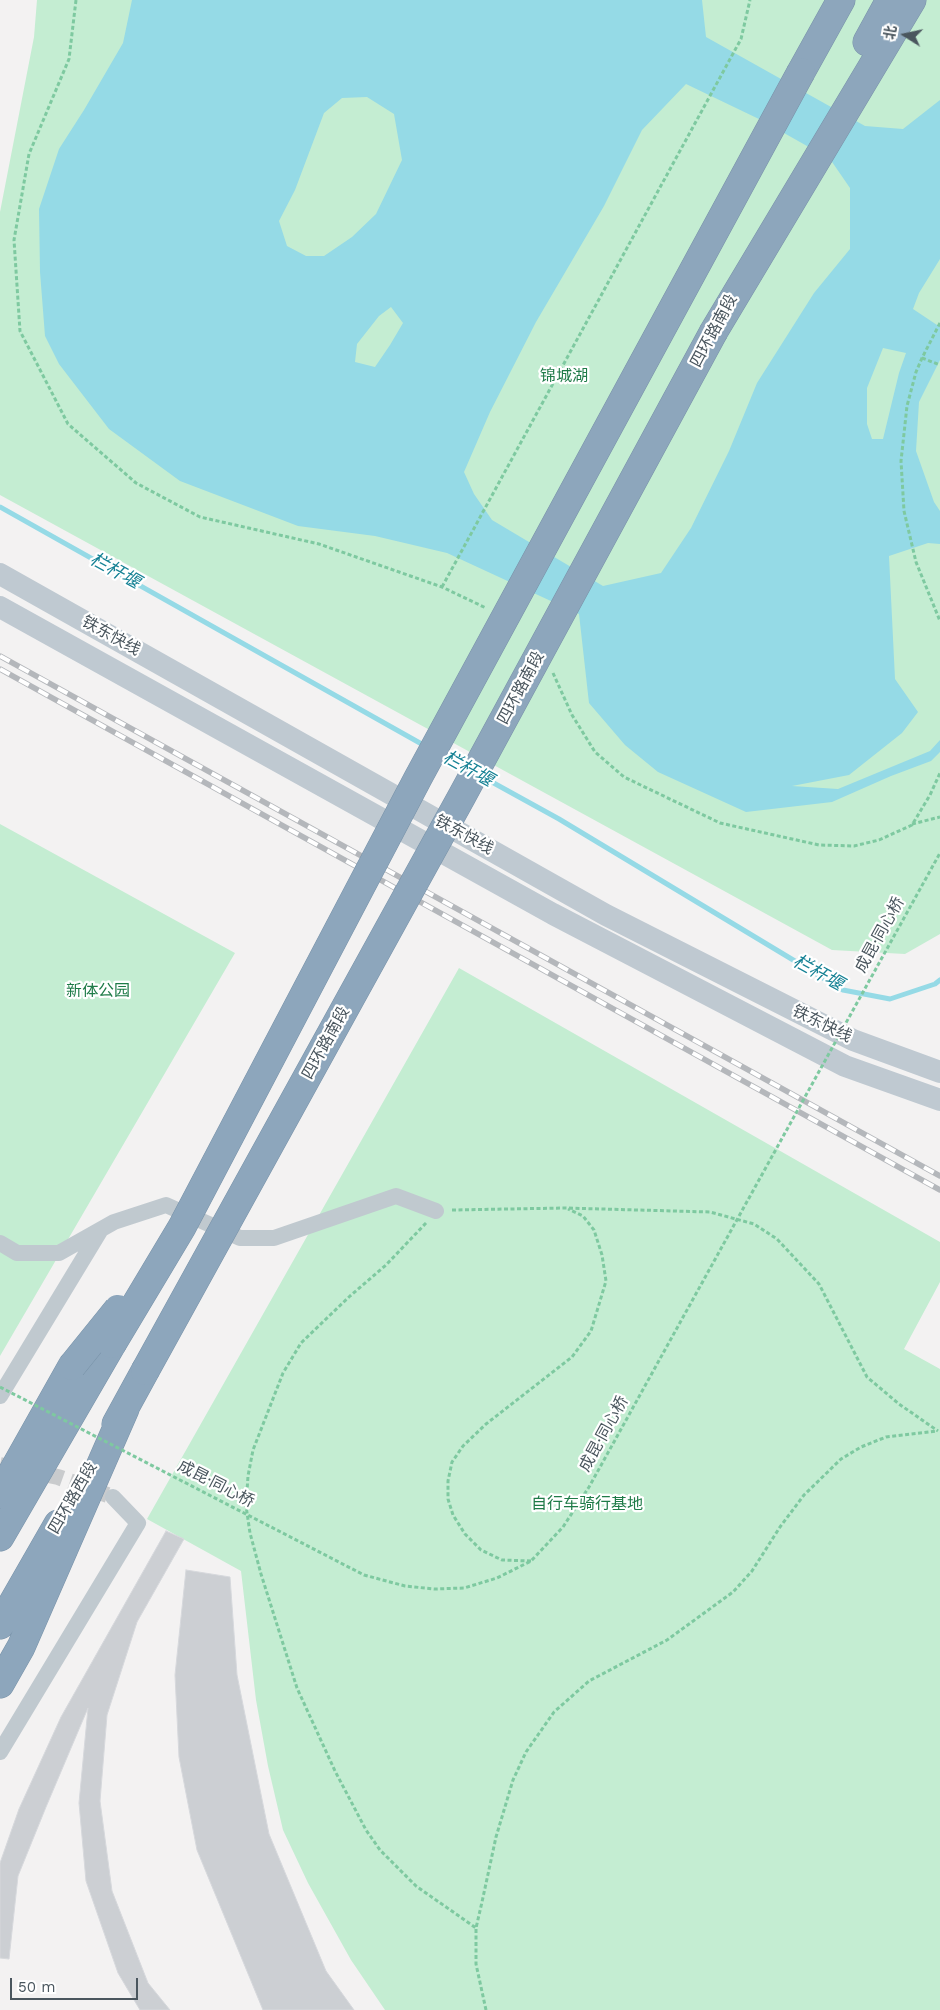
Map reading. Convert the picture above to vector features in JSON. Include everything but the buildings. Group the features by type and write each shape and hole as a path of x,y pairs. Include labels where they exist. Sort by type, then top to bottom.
{"highway":[{"path":"800,72 831,0"},
{"path":"0,1537 182,1227 418,778 800,72 841,0"},
{"name":"四环路南段","path":"145,1371 462,796 714,331 890,0"},
{"path":"714,331 912,0"},
{"path":"0,1494 72,1366 182,1227"},
{"name":"四环路西段","path":"0,1625 145,1371"},
{"path":"0,1684 21,1647 125,1409"}],"main road":[{"name":"铁东快线","path":"0,574 606,915 853,1040 940,1072"},
{"name":"铁东快线","path":"0,607 571,923 845,1066 940,1100"}],"street":[{"path":"0,1243 17,1253 59,1253 114,1222 166,1205 240,1238 274,1238 396,1196 436,1211"},
{"path":"0,1396 100,1230"},
{"path":"0,1752 138,1524 113,1497"}],"path":[{"path":"76,0 69,59 29,154 14,240 20,331 68,424 136,483 200,517 319,544 442,587 492,610"},
{"path":"442,587 741,39 750,0"},
{"path":"940,323 922,358 907,406 901,461 904,511 916,562 940,620"},
{"path":"922,358 940,365"},
{"path":"550,665 572,715 595,752 624,777 720,823 819,845 837,847 854,846 879,840 912,824 940,817"},
{"path":"912,824 940,773"},
{"name":"成昆·同心桥","path":"0,1388 364,1574 405,1586 434,1589 464,1588 496,1578 531,1561 563,1527 589,1487 940,853"},
{"path":"531,1561 502,1560 481,1550 465,1534 453,1515 448,1499 448,1481 452,1462 463,1446 486,1424 572,1357 591,1331 606,1281 602,1255 594,1230 583,1216 565,1208"},
{"path":"476,1928 416,1886 387,1857 366,1830 335,1771 297,1688 261,1574 250,1533 246,1506 248,1476 253,1450 283,1372 301,1343 350,1296 386,1266 436,1211 565,1208 710,1212 754,1224 777,1239 820,1284 867,1377 899,1404 939,1431"},
{"path":"486,2010 476,1964 476,1928 496,1837 513,1780 526,1752 554,1712 589,1681 667,1640 733,1592 752,1571 780,1527 804,1495 841,1459 861,1447 886,1438 939,1431"}],"green space":[{"name":"锦城湖","path":"37,0 940,0 940,934 905,954 832,950 0,495 0,212 34,37"},
{"name":"新体公园","path":"0,824 235,953 0,1356"},
{"name":"自行车骑行基地","path":"459,968 940,1242 940,1282 904,1349 940,1369 940,2010 385,2010 351,1960 308,1883 283,1830 268,1766 256,1700 241,1571 147,1519"}],"water":[{"name":"锦城湖","path":"132,0 702,0 706,37 865,126 903,129 940,100 940,259 919,293 913,309 940,327 940,360 919,402 916,451 934,502 940,511 940,544 928,543 889,556 895,679 918,712 902,733 849,775 792,786 838,789 930,751 940,740 940,752 931,761 832,802 746,812 658,772 625,745 589,703 579,614 447,553 375,536 298,526 180,481 109,429 59,364 45,336 40,272 39,209 59,149 123,43","holes":["686,84 761,120 830,159 850,188 850,249 814,293 757,383 729,451 691,528 661,573 603,586 492,520 474,494 464,472 490,412 536,322 604,206 642,130","367,97 394,114 402,160 376,214 352,237 324,256 306,256 287,246 279,221 295,190 324,113 342,98","391,307 403,323 375,367 355,362 357,344 379,316","883,348 906,353 899,373 883,439 872,439 867,424 867,388"]}],"waterway":[{"name":"栏杆堰","path":"0,507 427,747"},
{"name":"栏杆堰","path":"441,754 467,768"},
{"name":"栏杆堰","path":"481,776 559,819 843,990 890,999 935,984 940,980"}],"tunnel":[{"path":"0,1465 58,1477 113,1497"}],"railway":[{"path":"0,656 940,1176"},
{"path":"0,669 940,1190"}]}
